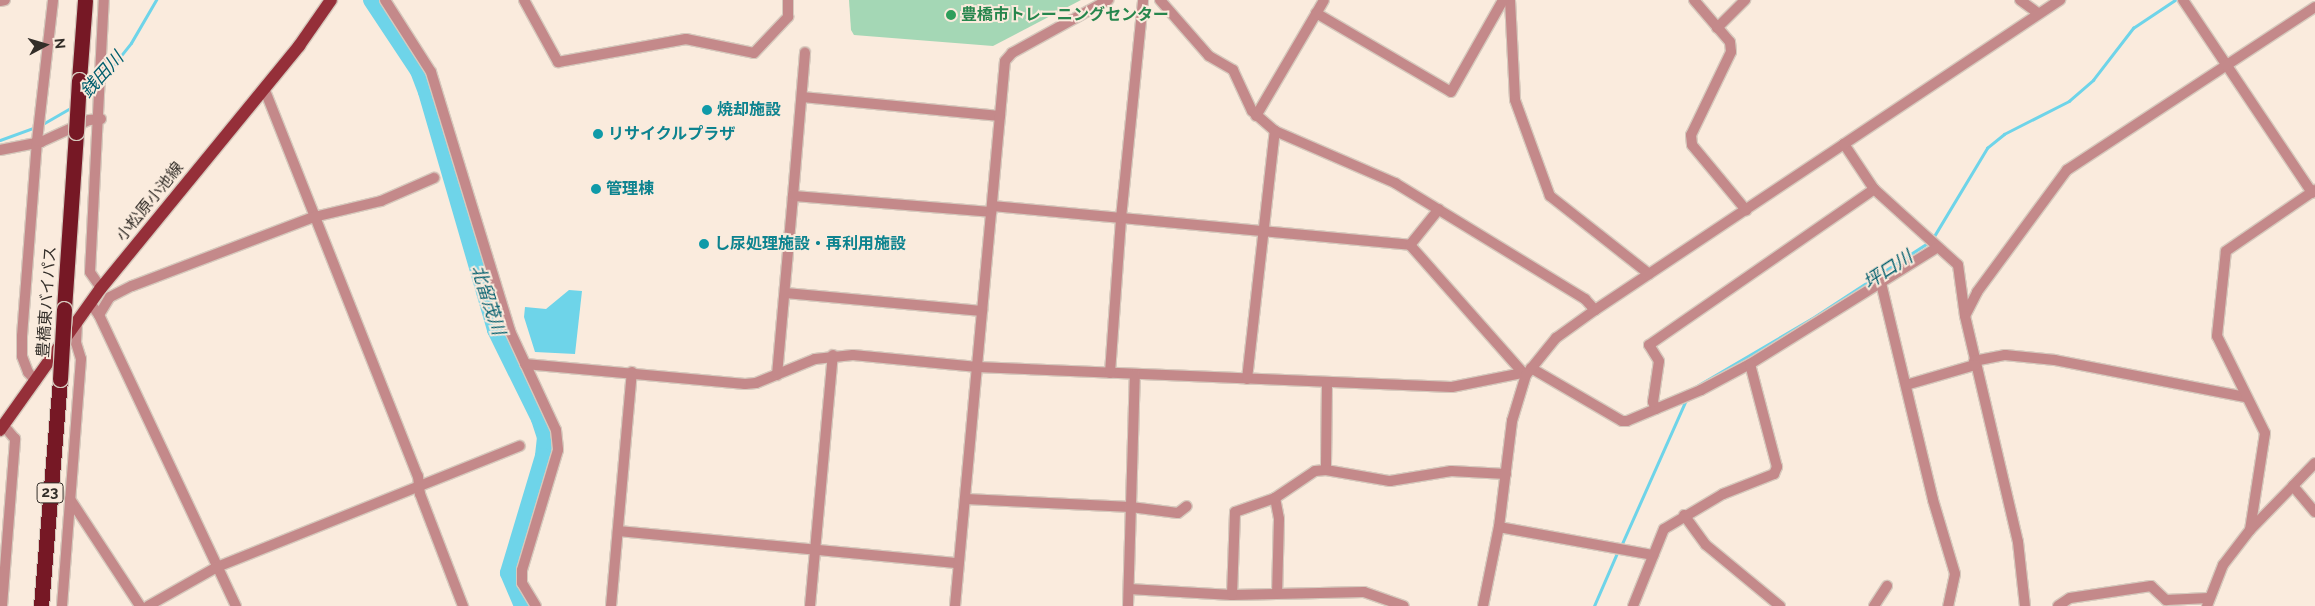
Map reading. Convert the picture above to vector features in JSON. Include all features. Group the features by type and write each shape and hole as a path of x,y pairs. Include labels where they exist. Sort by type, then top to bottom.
{"highway":[{"name":"豊橋東バイパス","path":"41,606 60,379 85,0"}],"main road":[{"name":"小松原小池線","path":"2,428 101,288 264,88 331,0"}],"street":[{"path":"0,1 5,0"},
{"path":"36,381 28,372 22,356 22,336 37,138 53,0"},
{"path":"101,288 90,272 101,119 104,0"},
{"path":"385,0 431,72 490,272 510,331 556,430 558,450 522,570 522,583 536,606"},
{"path":"524,0 558,62 686,39 754,52 788,17 788,0"},
{"path":"956,606 1005,61 1012,53 1108,0"},
{"path":"1110,373 1121,218 1143,0"},
{"path":"1160,0 1209,56 1233,70 1256,116 1275,131 1395,183 1585,298 1595,310"},
{"path":"1256,116 1324,0"},
{"path":"1316,13 1451,92 1503,0"},
{"path":"1510,0 1515,100 1550,196 1649,274"},
{"path":"1694,0 1730,42 1731,52 1691,135 1692,145 1746,210"},
{"path":"1717,28 1745,0"},
{"path":"2020,0 2038,13"},
{"path":"1482,606 1499,527 1516,400 1526,372 1556,338 1595,310 2060,0"},
{"path":"2184,1 2226,67 2313,191 2226,251 2217,336 2245,397 2265,433 2250,530"},
{"path":"1965,316 1977,292 2067,170 2315,7"},
{"path":"777,375 805,53"},
{"path":"264,88 419,486 420,494 463,606"},
{"path":"802,97 1000,116"},
{"path":"0,150 90,120 101,119"},
{"path":"1247,379 1275,131"},
{"path":"1844,144 1874,189 1925,238 1958,265 1974,363 2018,542 2025,606"},
{"path":"100,315 110,297 132,286 314,217 381,201 434,178"},
{"path":"1656,409 1653,402 1658,362 1648,345 1874,189"},
{"path":"793,196 1121,218 1410,245 1526,372 1622,421 1683,398 1750,364 1881,283 1935,247"},
{"path":"1410,245 1439,209"},
{"path":"1881,283 1933,500 1954,574 1948,606"},
{"path":"784,293 982,311"},
{"path":"90,303 100,315 236,606"},
{"path":"62,606 81,359 76,343 77,322"},
{"path":"525,364 632,372 744,384 777,375 833,355 978,367 1452,388 1526,372"},
{"path":"810,606 833,355"},
{"path":"1906,385 2005,355 2055,360 2245,397"},
{"path":"1634,606 1664,529 1684,515 1723,494 1774,474 1777,467 1750,364"},
{"path":"611,606 632,372"},
{"path":"1128,606 1135,374"},
{"path":"1326,383 1326,470"},
{"path":"2,428 15,439 2,606"},
{"path":"151,605 217,567 520,446"},
{"path":"2058,606 2070,598 2151,586 2166,600 2208,602 2223,565 2250,530 2315,463"},
{"path":"1232,595 1235,512 1276,498 1315,471 1326,470 1390,481 1451,471 1506,474"},
{"path":"2293,486 2315,512"},
{"path":"1276,498 1279,519 1277,593"},
{"path":"70,499 140,606"},
{"path":"966,499 1131,507 1178,513 1187,506"},
{"path":"1684,515 1706,545 1780,606"},
{"path":"1499,527 1653,555"},
{"path":"618,531 959,563"},
{"path":"1874,606 1887,586"},
{"path":"1129,589 1232,595 1364,592 1404,606"}],"green space":[{"name":"豊橋市トレーニングセンター","path":"849,0 1081,0 993,46 854,35 851,30"}],"water":[{"path":"569,290 582,291 575,354 535,352 524,317 525,307 546,309"}],"waterway":[{"name":"銭田川","path":"104,77 131,43 156,0"},
{"name":"北留茂川","path":"371,0 418,71 426,92 495,330 539,419 545,437 543,456 508,573 522,606"},
{"name":"坪口川","path":"1933,238 1987,148 2004,134 2069,101 2093,80 2133,28 2175,0"},
{"name":"銭田川","path":"84,99 96,87"},
{"name":"銭田川","path":"41,125 71,108"},
{"name":"銭田川","path":"0,140 36,127"},
{"name":"坪口川","path":"1690,390 1811,319 1929,242"},
{"name":"坪口川","path":"1621,546 1686,400"},
{"name":"坪口川","path":"1594,606 1617,553"}],"place":[{"name":"豊橋市トレーニングセンター","path":"951,15"},
{"name":"焼却施設","path":"707,110"},
{"name":"リサイクルプラザ","path":"598,134"},
{"name":"管理棟","path":"596,189"},
{"name":"し尿処理施設・再利用施設","path":"704,244"}]}
